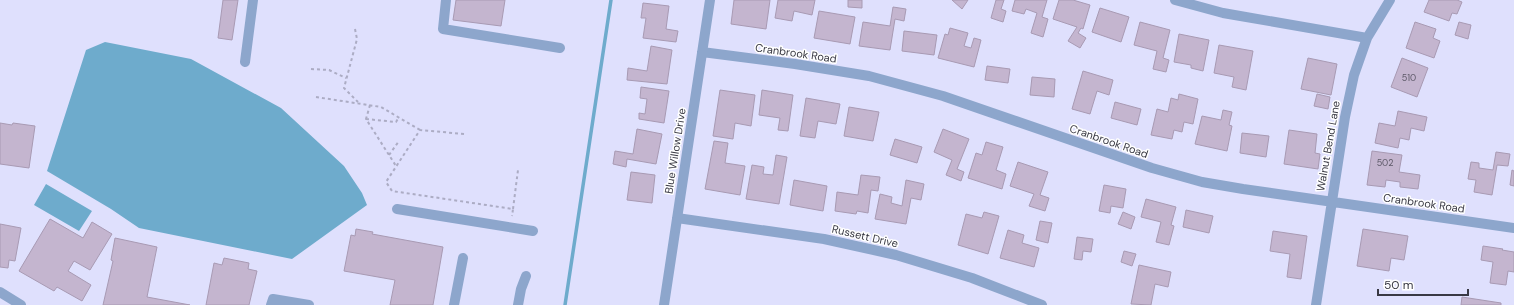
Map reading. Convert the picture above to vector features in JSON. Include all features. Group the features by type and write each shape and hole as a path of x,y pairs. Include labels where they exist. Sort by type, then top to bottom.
{"street":[{"path":"245,62 253,0"},
{"path":"446,0 443,28 560,48"},
{"name":"Blue Willow Drive","path":"664,305 710,0"},
{"path":"1175,0 1223,12 1367,38"},
{"name":"Walnut Bend Lane","path":"1316,305 1331,202 1345,117 1353,80 1367,38 1390,0"},
{"name":"Cranbrook Road","path":"702,52 868,76 942,96 1152,168 1202,182 1514,228"},
{"path":"397,210 533,231"},
{"name":"Russett Drive","path":"677,218 824,239 896,255 972,278 1042,305"},
{"path":"454,305 462,258"},
{"path":"518,305 521,289 526,276"},
{"path":"0,292 21,305"},
{"path":"272,305 272,299 309,305"}],"path":[{"path":"355,29 357,39 344,88 359,103"},
{"path":"311,69 329,70 346,78"},
{"path":"316,97 381,107 420,130 464,134"},
{"path":"370,105 366,119 396,166"},
{"path":"366,119 396,122 399,118"},
{"path":"420,130 386,182 392,191 513,209"},
{"path":"389,155 399,141"},
{"path":"510,227 518,170"}],"water":[{"path":"105,42 191,59 281,108 344,166 362,193 367,205 292,259 139,228 111,209 47,171 86,50"},
{"path":"46,184 92,211 79,231 34,205"}],"building":[{"path":"223,0 238,0 232,40 218,38"},
{"path":"456,0 505,0 501,26 453,20"},
{"path":"734,0 770,0 766,29 731,24"},
{"path":"778,0 815,0 812,15 794,11 792,21 775,18"},
{"path":"848,0 862,0 862,8 848,7"},
{"path":"952,0 968,0 962,9"},
{"path":"996,0 1004,0 1001,9 1006,11 1003,22 991,18"},
{"path":"1015,0 1047,0 1042,17 1048,19 1043,37 1031,33 1037,13 1026,9 1024,14 1012,11"},
{"path":"1059,0 1073,0 1090,5 1083,29 1081,28 1078,33 1086,38 1080,48 1068,41 1077,27 1053,19"},
{"path":"1429,0 1457,0 1462,2 1457,14 1452,13 1449,21 1424,12"},
{"path":"643,3 669,6 666,29 678,31 676,42 643,38 646,18 641,18"},
{"path":"893,7 906,9 904,21 895,19 890,50 859,46 863,22 890,26"},
{"path":"1100,8 1129,17 1121,42 1092,32"},
{"path":"819,11 855,17 850,44 814,38"},
{"path":"1140,22 1170,30 1163,58 1169,60 1166,72 1153,69 1157,51 1134,45"},
{"path":"1415,22 1436,29 1433,38 1440,41 1434,58 1406,48"},
{"path":"1459,22 1471,25 1468,39 1455,35"},
{"path":"950,28 968,33 964,46 971,48 974,38 981,40 974,67 938,58 945,34 948,35"},
{"path":"904,31 937,35 934,55 902,51"},
{"path":"1179,34 1209,40 1203,71 1191,68 1191,65 1174,62"},
{"path":"1219,45 1253,51 1246,90 1232,87 1234,77 1214,73"},
{"path":"651,46 672,50 667,84 627,80 628,68 647,71"},
{"path":"1308,58 1337,64 1331,95 1301,89"},
{"path":"1402,58 1428,68 1417,97 1391,87"},
{"path":"987,66 1010,69 1008,83 985,80"},
{"path":"1083,71 1113,80 1109,95 1097,91 1090,114 1072,109"},
{"path":"1032,77 1055,79 1054,97 1030,95"},
{"path":"641,87 669,91 664,123 639,119 639,113 645,114 647,99 640,98"},
{"path":"720,90 755,95 751,126 735,123 733,139 713,136"},
{"path":"762,90 793,95 788,131 778,130 780,118 759,115"},
{"path":"1179,94 1198,99 1193,124 1184,122 1182,132 1174,130 1172,139 1151,135 1157,109 1168,112 1171,98 1178,100"},
{"path":"1317,94 1330,97 1328,109 1314,106"},
{"path":"806,98 840,104 836,124 818,121 815,138 800,136"},
{"path":"1115,102 1141,109 1137,125 1111,118"},
{"path":"849,107 879,112 873,141 844,136"},
{"path":"1223,110 1232,112 1229,125 1232,126 1227,151 1195,144 1202,116 1221,120"},
{"path":"1398,111 1427,117 1424,131 1411,128 1409,140 1400,138 1398,148 1375,143 1379,123 1395,126"},
{"path":"0,123 35,126 29,168 0,164"},
{"path":"637,129 662,134 656,164 627,159 626,167 613,164 615,151 633,154"},
{"path":"943,129 969,139 957,169 964,172 961,181 946,175 952,160 934,152"},
{"path":"1289,130 1317,134 1315,153 1320,154 1318,169 1284,164"},
{"path":"1242,133 1269,136 1266,157 1240,153"},
{"path":"895,139 922,147 917,163 890,155"},
{"path":"714,141 728,143 725,163 745,166 740,195 705,189"},
{"path":"986,142 1003,147 996,170 1006,174 1002,189 968,178 976,153 982,155"},
{"path":"1372,151 1402,155 1399,172 1420,175 1418,189 1400,187 1400,182 1386,180 1385,187 1367,185"},
{"path":"1496,152 1510,154 1508,166 1497,165 1492,195 1474,192 1476,180 1468,179 1471,162 1479,163 1479,168 1493,170"},
{"path":"776,155 787,157 779,204 746,199 752,165 764,167 763,174 773,175"},
{"path":"1018,162 1048,172 1040,195 1049,198 1045,211 1029,206 1034,194 1010,186"},
{"path":"1512,170 1514,171 1514,186 1510,185"},
{"path":"631,172 655,175 652,203 627,200"},
{"path":"861,175 880,177 878,191 871,190 868,213 857,211 856,214 835,211 837,192 858,195"},
{"path":"794,180 827,186 823,211 790,205"},
{"path":"906,180 924,184 921,200 911,198 906,224 875,219 880,194 892,197 891,203 902,206"},
{"path":"1104,185 1126,189 1123,208 1111,206 1110,213 1099,211"},
{"path":"1146,199 1176,207 1171,225 1174,226 1169,245 1156,242 1161,222 1141,217"},
{"path":"1186,210 1213,216 1209,233 1183,227"},
{"path":"984,212 999,216 988,254 958,245 966,214 982,218"},
{"path":"1123,212 1135,217 1131,229 1118,224"},
{"path":"50,219 83,238 92,222 112,234 90,270 74,261 68,271 91,285 82,301 57,287 54,291 19,271"},
{"path":"1040,221 1052,223 1048,243 1036,240"},
{"path":"0,224 21,228 15,261 9,260 8,268 0,267"},
{"path":"356,229 373,232 372,234 443,247 433,305 390,305 395,280 344,271 351,235 355,236"},
{"path":"1363,229 1408,236 1404,260 1391,258 1389,271 1357,266"},
{"path":"1008,230 1024,235 1022,243 1039,248 1034,267 1000,258"},
{"path":"1273,231 1307,236 1301,279 1287,277 1290,254 1270,251"},
{"path":"1077,237 1093,239 1091,252 1083,251 1082,260 1074,259"},
{"path":"115,238 157,247 147,297 190,305 103,305 113,261 111,260"},
{"path":"1483,246 1514,252 1514,272 1508,271 1506,285 1490,283 1493,262 1481,260"},
{"path":"1124,251 1136,254 1132,266 1121,262"},
{"path":"224,258 249,263 248,269 257,271 249,305 206,305 214,263 222,265"},
{"path":"1139,265 1171,272 1168,287 1155,284 1151,305 1131,304"},
{"path":"1462,297 1501,303 1501,305 1461,305"}],"waterway":[{"path":"565,305 611,0"}]}
